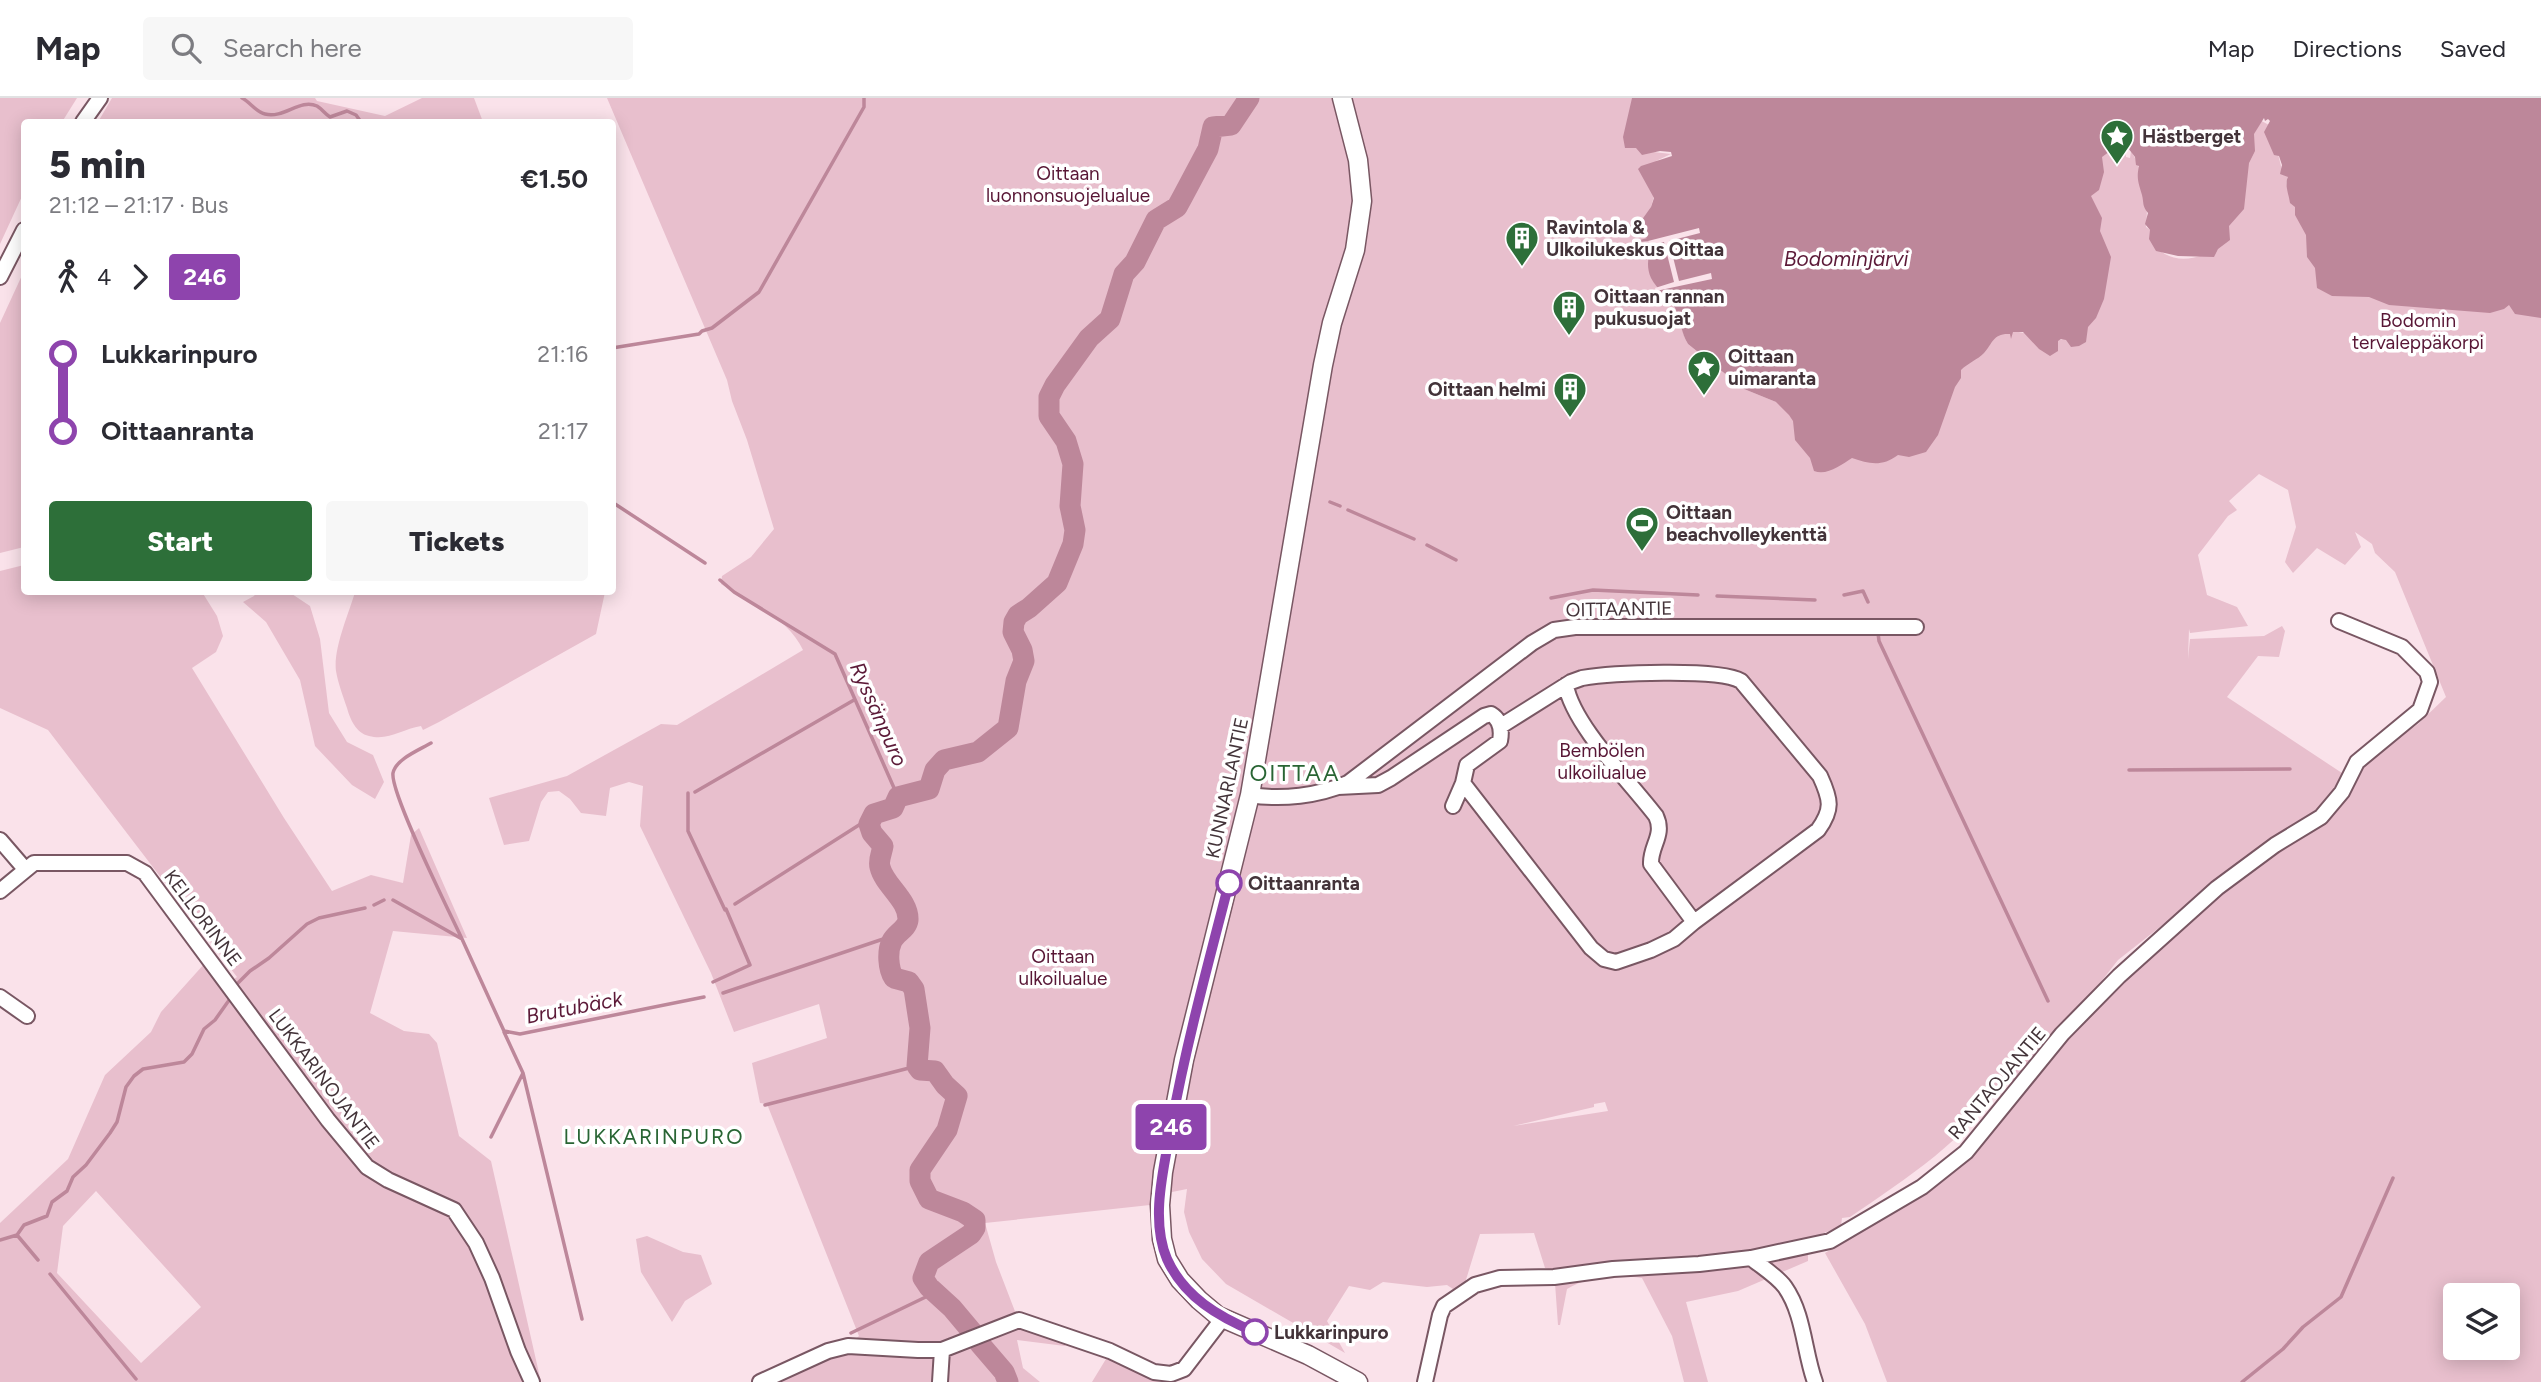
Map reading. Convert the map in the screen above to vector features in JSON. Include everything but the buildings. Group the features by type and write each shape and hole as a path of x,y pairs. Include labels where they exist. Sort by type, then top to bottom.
{"main road":[{"name":"KUNNARLANTIE","path":"1342,98 1362,178 1360,220 1355,250 1332,323 1323,365 1250,795 1184,1060 1163,1172 1160,1205 1162,1238 1167,1259 1180,1280 1199,1300 1223,1318 1308,1355 1358,1382"}],"street":[{"path":"85,119 100,98"},
{"path":"0,277 21,236"},
{"name":"RANTAOJANTIE","path":"1425,1382 1444,1306 1475,1285 1500,1278 1554,1277 1614,1269 1751,1258 1830,1241 1922,1187 1966,1152 2062,1034 2119,976 2217,888 2275,845 2321,817 2342,792 2357,762 2420,710 2430,682 2427,672 2402,647 2339,621"},
{"name":"OITTAANTIE","path":"1250,795 1292,797 1337,788 1348,783 1532,643 1554,630 1574,627 1916,627"},
{"path":"1463,783 1591,948 1604,959 1616,962 1674,939 1818,830 1826,819 1830,804 1820,776 1741,681 1733,677 1707,673 1581,678 1501,726"},
{"path":"1566,685 1568,698 1585,728 1656,816 1660,832 1652,852 1651,864 1694,922"},
{"path":"1337,788 1378,785 1491,714 1501,726 1500,741 1467,765 1453,806"},
{"path":"0,839 25,869 0,891"},
{"name":"KELLORINNE","path":"25,869 34,863 127,863 137,867 145,873 229,986"},
{"name":"LUKKARINOJANTIE","path":"229,986 367,1167 388,1180 454,1210 475,1243 492,1278 532,1382"},
{"path":"0,997 27,1016"},
{"path":"1751,1258 1785,1287 1798,1316 1815,1382"},
{"path":"760,1382 828,1351 848,1346 942,1350 1019,1320 1110,1351 1154,1372 1171,1374 1184,1369 1223,1318"},
{"path":"940,1382 942,1350"}],"green space":[{"path":"0,98 77,98 64,119 21,119 21,198 0,244"},
{"path":"112,98 315,98 317,101 385,116 422,98 474,98 482,119 100,119"},
{"path":"607,98 1692,98 1645,151 1671,154 1656,161 1664,160 1643,236 1647,238 1641,242 1648,241 1651,276 1677,311 1688,344 1744,389 1776,402 1950,386 1972,349 1998,328 2063,339 2092,158 2124,137 2126,157 2130,158 2131,151 2142,177 2146,197 2146,227 2157,247 2169,256 2185,259 2203,255 2252,116 2271,126 2282,170 2288,177 2286,183 2290,197 2541,249 2541,1382 1887,1382 1865,1324 1825,1253 1928,1193 1972,1156 2050,1056 2125,976 2142,966 2148,955 2275,852 2321,827 2330,817 2329,810 2354,786 2358,766 2418,724 2446,697 2395,572 2375,553 2372,544 2355,532 2361,547 2345,565 2317,548 2293,573 2285,562 2296,527 2288,490 2259,474 2229,501 2237,510 2228,516 2198,555 2207,595 2237,607 2248,626 2190,633 2189,629 2188,659 2190,639 2264,636 2282,626 2285,631 2279,657 2258,656 2227,697 2345,775 2322,802 2318,813 2207,890 2118,960 2089,997 2039,1047 2011,1085 2004,1080 1989,1102 1954,1139 1893,1188 1850,1217 1842,1218 1841,1226 1780,1247 1737,1255 1673,1262 1603,1264 1559,1270 1545,1268 1534,1233 1480,1234 1465,1283 1456,1291 1447,1285 1427,1287 1383,1282 1370,1290 1349,1286 1327,1321 1345,1353 1226,1284 1202,1259 1189,1232 1184,1212 1187,1189 1172,1192 1150,1205 985,1223 996,1262 1016,1314 1068,1339 1065,1346 1017,1340 1023,1368 1040,1382 771,1382 848,1346 859,1336 767,1104 760,1103 752,1063 827,1038 819,1004 734,1032 711,973 640,826 643,786 629,782 610,788 606,816 581,813 570,799 559,791 548,792 541,802 529,841 504,845 489,798 567,776 661,724 677,725 803,650 778,620 721,584 722,576 751,557 774,529 727,380","holes":["1605,1102 1608,1111 1513,1126"]},
{"path":"21,278 21,548 0,553 0,323"},
{"path":"21,566 21,595 204,595 217,616 223,636 216,652 192,668 332,891 371,875 403,883 411,835 419,828 467,938 393,931 370,1013 404,1031 429,1034 437,1043 459,1136 491,1161 541,1382 0,1382 0,1223 68,1159 105,1075 151,1032 161,1012 205,963 220,989 237,977 48,730 0,708 0,571","holes":["96,1191 201,1307 141,1363 57,1273 63,1226"]},
{"path":"294,595 310,606 320,639 329,713 347,742 373,755 384,782 375,799 352,785 315,746 300,680 266,622 243,602 254,596"},
{"path":"354,595 604,595 596,634 423,730 421,726 414,727 389,736 376,737 360,732 348,712 339,685 336,662 339,642"},
{"path":"647,1236 683,1252 701,1255 712,1284 685,1301 672,1322 641,1272 636,1239"},
{"path":"1808,1254 1808,1261 1738,1291 1686,1302 1708,1382 1684,1382 1672,1336 1642,1278 1604,1277 1743,1267"},
{"path":"1603,1277 1584,1281 1567,1289 1558,1325 1555,1283"},
{"path":"1109,1354 1165,1378 1167,1382 1092,1382"}],"water":[{"name":"Bodominjärvi","path":"1632,98 2541,98 2541,318 2515,314 2509,305 2490,313 2389,305 2369,297 2332,296 2317,288 2315,268 2307,257 2306,235 2295,215 2295,207 2290,203 2288,177 2280,174 2282,165 2279,156 2274,155 2264,132 2270,121 2265,121 2264,118 2254,134 2255,151 2249,163 2244,209 2229,226 2230,240 2218,249 2214,257 2178,256 2156,251 2149,239 2150,230 2145,224 2148,213 2138,181 2139,166 2128,148 2128,138 2102,157 2104,172 2099,190 2091,196 2102,218 2100,231 2111,257 2104,299 2096,318 2088,327 2086,342 2071,347 2066,340 2061,339 2058,341 2058,351 2050,356 2023,332 2013,332 2011,339 2010,334 2000,335 1981,355 1961,370 1961,378 1955,387 1938,435 1926,452 1909,457 1898,455 1881,463 1852,458 1829,471 1814,471 1810,458 1795,440 1793,421 1789,415 1776,402 1744,389 1688,344 1675,308 1651,278 1648,267 1648,241 1640,240 1647,238 1643,236 1641,221 1654,198 1638,169 1672,156 1671,152 1660,151 1642,155 1636,148 1625,148 1623,137"}],"pier":[{"path":"1699,228 1700,233 1669,241 1679,281 1711,273 1712,279 1656,291 1655,288 1674,282 1664,242 1650,246 1648,241"}],"waterway":[{"name":"Ryssänpuro","path":"242,98 265,114 279,114 311,104 330,117 347,111 359,119"},
{"path":"616,347 699,334 712,328 759,292 864,107 864,98"},
{"path":"973,1333 923,1278 929,1262 971,1234 975,1228 975,1220 963,1212 929,1199 920,1181 920,1170 947,1130 957,1096 935,1071 920,1070 917,1066 920,1028 914,989 909,982 894,978 889,960 890,945 907,923 907,913 901,899 882,874 879,862 883,846 872,833 869,824 874,814 893,808 898,797 929,789 935,770 944,760 978,752 1008,728 1016,681 1024,661 1013,632 1014,622 1018,615 1057,583 1073,544 1075,530 1070,506 1073,464 1066,441 1049,416 1049,397 1089,338 1110,319 1124,274 1135,262 1156,220 1177,207 1208,149 1213,127 1231,125 1249,98"},
{"path":"1330,502 1340,506"},
{"name":"Ryssänpuro","path":"616,505 705,563"},
{"path":"1348,510 1414,539"},
{"path":"1427,545 1456,560"},
{"name":"Ryssänpuro","path":"720,580 734,592 835,654 898,797"},
{"path":"1551,598 1593,590 1698,595"},
{"path":"1844,595 1863,591 1868,602"},
{"path":"1717,596 1815,600"},
{"path":"1878,633 1879,641 2048,1001"},
{"path":"695,792 854,700"},
{"path":"431,743 409,755 399,763 393,773 410,827 462,939"},
{"path":"2129,770 2290,769"},
{"path":"688,793 688,831 725,910"},
{"name":"Brutubäck","path":"735,904 870,818"},
{"name":"Brutubäck","path":"374,905 384,900"},
{"name":"Brutubäck","path":"393,900 462,939 504,1031 520,1034 704,997"},
{"name":"Brutubäck","path":"237,984 307,924 319,918 365,908"},
{"name":"Brutubäck","path":"713,982 750,965 726,909"},
{"name":"Brutubäck","path":"723,993 898,934"},
{"name":"Brutubäck","path":"0,1240 17,1235 24,1225 47,1216 52,1202 67,1191 73,1177 86,1165 117,1122 126,1087 134,1076 143,1069 184,1062 192,1054 204,1029 215,1020 232,996"},
{"path":"491,1137 523,1073 504,1032"},
{"path":"765,1105 917,1066"},
{"path":"523,1073 582,1319"},
{"path":"2242,1382 2341,1297 2393,1178"},
{"path":"17,1235 38,1260"},
{"path":"50,1274 136,1379"},
{"path":"851,1333 934,1293"},
{"path":"980,1344 1004,1372 1008,1382"}],"bus line":[{"name":"246","path":"1229,883 1184,1060 1163,1172 1160,1205 1162,1238 1167,1259 1180,1280 1218,1316 1255,1332"}],"place":[{"name":"Hästberget","path":"2117,166"},
{"name":"Ravintola & Ulkoilukeskus Oittaa","path":"1522,268"},
{"name":"Oittaan rannan pukusuojat","path":"1569,337"},
{"name":"Oittaan uimaranta","path":"1704,397"},
{"name":"Oittaan helmi","path":"1570,419"},
{"name":"Oittaan beachvolleykenttä","path":"1642,553"},
{"name":"Oittaanranta","path":"1229,883"},
{"name":"Lukkarinpuro","path":"1255,1332"}],"district":[{"name":"OITTAA","path":"1295,773"},
{"name":"LUKKARINPURO","path":"654,1136"}],"park label":[{"name":"Oittaan luonnonsuojelualue","path":"1068,184"},
{"name":"Bodomin tervaleppäkorpi","path":"2418,331"},
{"name":"Bembölen ulkoilualue","path":"1602,761"},
{"name":"Oittaan ulkoilualue","path":"1063,967"}]}
